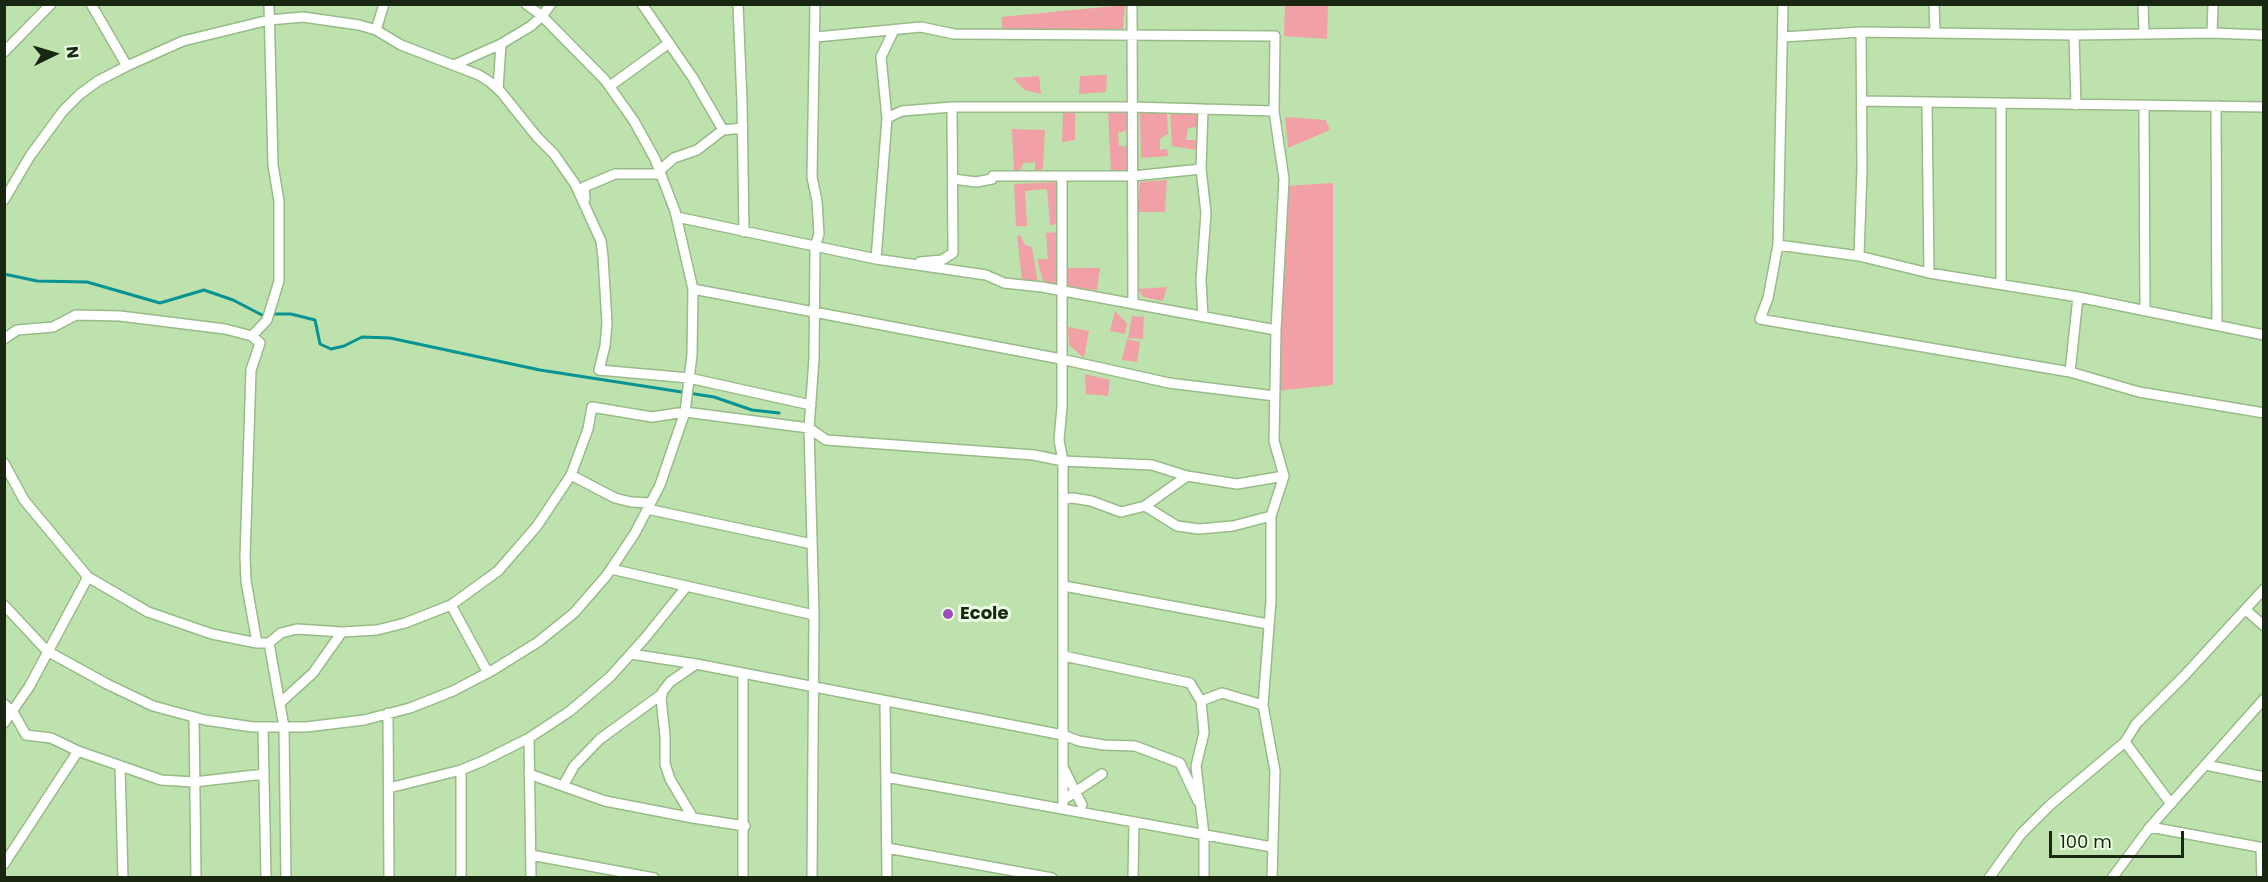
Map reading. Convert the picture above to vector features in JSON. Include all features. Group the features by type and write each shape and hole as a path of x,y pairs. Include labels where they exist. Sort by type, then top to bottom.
{"street":[{"path":"4,52 51,4"},
{"path":"91,4 128,66"},
{"path":"252,336 267,320 279,281 279,201 273,165 268,4"},
{"path":"376,30 384,4"},
{"path":"4,605 47,651 153,706 194,717 284,727 306,727 364,720 410,708 453,691 488,673 538,642 574,613 611,569 635,533 660,485 685,412 692,355 693,289 677,217 655,159 634,121 610,86 542,16 526,4"},
{"path":"454,65 501,44 531,26 551,4"},
{"path":"642,4 693,78 723,130"},
{"path":"738,4 744,232"},
{"path":"812,878 814,615 809,429 814,359 815,246 819,234 817,201 812,177 815,4"},
{"path":"1132,4 1133,303"},
{"path":"1783,4 1778,245 1768,298 1760,319 2070,372 2139,392 2264,413"},
{"path":"1935,4 1935,33"},
{"path":"2143,4 2144,34"},
{"path":"2212,33 2213,4"},
{"path":"4,200 30,156 63,111 80,94 98,81 128,66 183,41 269,20 303,17 359,25 376,30 401,45 479,75 498,89 554,154 576,184 601,241 607,323 605,346 599,370 689,378 811,405"},
{"path":"816,37 921,27 954,34 1275,36 1275,111 1284,179 1276,330 1274,441 1284,476 1271,516 1271,600 1263,705 1275,771 1272,878"},
{"path":"876,259 887,118 881,57 894,30"},
{"path":"1783,37 1861,32 2264,35"},
{"path":"1859,256 1863,101 1861,32"},
{"path":"2074,35 2076,105"},
{"path":"610,86 669,43"},
{"path":"498,89 501,44"},
{"path":"1863,101 2264,107"},
{"path":"1927,103 1929,273"},
{"path":"2001,104 2001,284"},
{"path":"2144,106 2145,311"},
{"path":"2216,106 2217,325"},
{"path":"887,118 902,111 952,107 1132,107 1275,111"},
{"path":"904,263 942,260 953,253 952,107"},
{"path":"1203,109 1201,169 1206,213 1201,280 1203,317"},
{"path":"585,202 584,187 615,174 659,173 674,158 697,150 723,130 743,128"},
{"path":"953,179 976,182 992,179 993,176 1062,178 1133,176 1201,169"},
{"path":"1062,178 1062,407 1059,440 1063,461 1063,804"},
{"path":"677,217 876,259 986,275 1004,283 1042,286 1276,330"},
{"path":"1778,245 1859,256 1929,273 2078,297 2264,335"},
{"path":"693,289 1061,359 1169,383 1275,396"},
{"path":"2070,372 2078,297"},
{"path":"4,339 17,330 53,327 76,315 120,316 225,329 252,336 260,343 251,370 245,557 246,581 257,643"},
{"path":"4,463 24,500 88,577 148,612 212,634 257,643 269,643 281,633 297,629 342,632 379,630 451,604 498,571 537,526 571,476 588,429 592,407 652,417 685,412 809,429 826,440 1034,455 1063,461 1152,465 1187,476 1237,484 1284,476"},
{"path":"571,476 615,498 812,544"},
{"path":"1063,499 1092,501 1120,512 1145,506 1187,476"},
{"path":"1145,506 1177,525 1199,529 1233,526 1271,516"},
{"path":"611,569 814,615"},
{"path":"4,723 29,687 88,577"},
{"path":"388,788 461,770 529,738 570,711 610,677 687,586"},
{"path":"1064,586 1268,624"},
{"path":"1991,877 2021,834 2050,805 2125,742 2136,724 2184,676 2264,589"},
{"path":"451,604 488,673"},
{"path":"2246,610 2264,626"},
{"path":"280,703 313,673 342,632"},
{"path":"269,643 284,727 286,878"},
{"path":"631,654 696,664 743,675 1063,735 1079,741 1135,746 1180,763 1198,801"},
{"path":"1064,656 1190,682 1201,701 1204,733 1196,766 1198,801 1204,835 1204,878"},
{"path":"563,786 574,766 600,739 662,694 670,682 696,664"},
{"path":"743,675 742,754 745,826 743,878"},
{"path":"1201,701 1222,693 1263,705"},
{"path":"662,694 665,764 674,786 693,818"},
{"path":"2112,878 2150,827 2264,699"},
{"path":"885,701 887,878"},
{"path":"4,704 13,712 26,735 51,738 78,752 162,780 194,782 264,774"},
{"path":"388,713 389,878"},
{"path":"194,717 196,878"},
{"path":"263,726 266,878"},
{"path":"529,738 531,878"},
{"path":"2125,742 2171,804"},
{"path":"4,864 78,752"},
{"path":"2206,765 2264,777"},
{"path":"120,766 123,878"},
{"path":"1063,767 1082,805"},
{"path":"461,770 461,878"},
{"path":"529,774 605,801 745,826"},
{"path":"1063,804 1075,791 1102,774"},
{"path":"886,777 1063,804 1134,822 1272,847"},
{"path":"1133,878 1134,822"},
{"path":"2150,827 2262,848 2262,878"},
{"path":"887,848 1052,878"},
{"path":"531,855 600,873 654,878"}],"shaded area":[{"path":"1125,5 1123,29 1003,33 1001,17"},
{"path":"1285,5 1328,5 1327,39 1284,36"},
{"path":"1107,75 1106,92 1079,94 1080,76"},
{"path":"1039,76 1041,94 1025,90 1013,78"},
{"path":"1108,111 1127,111 1129,130 1118,133 1119,146 1130,147 1129,173 1111,173"},
{"path":"1170,111 1197,112 1198,127 1188,128 1186,140 1196,140 1196,150 1172,146"},
{"path":"1063,112 1075,113 1075,140 1062,142"},
{"path":"1140,112 1167,112 1168,134 1160,139 1160,150 1167,149 1168,156 1141,158"},
{"path":"1285,117 1326,120 1330,130 1288,148"},
{"path":"1012,129 1045,130 1043,169 1035,171 1035,162 1024,163 1020,170 1014,171"},
{"path":"1167,180 1165,212 1137,212 1140,182"},
{"path":"1059,182 1059,224 1050,225 1047,189 1025,191 1027,226 1016,226 1014,184"},
{"path":"1333,183 1333,385 1275,391 1286,186"},
{"path":"1058,232 1059,287 1044,284 1037,259 1048,259 1046,233"},
{"path":"1020,235 1025,245 1032,247 1038,283 1022,280 1017,236"},
{"path":"1068,268 1100,268 1097,290 1067,287"},
{"path":"1167,287 1163,301 1143,297 1138,289"},
{"path":"1115,311 1127,323 1125,334 1110,331"},
{"path":"1132,316 1144,317 1143,339 1128,338"},
{"path":"1068,327 1089,331 1084,358 1069,345"},
{"path":"1127,339 1140,342 1137,362 1122,360"},
{"path":"1085,374 1110,380 1108,396 1086,394"}],"waterway":[{"path":"4,274 37,281 87,282 160,303 204,290 233,300 262,315"},
{"path":"275,314 291,314 315,320 320,344 331,349 344,346 362,337 390,338 540,370 714,397 752,410 779,413"}],"place":[{"name":"Ecole","path":"948,614"}]}
